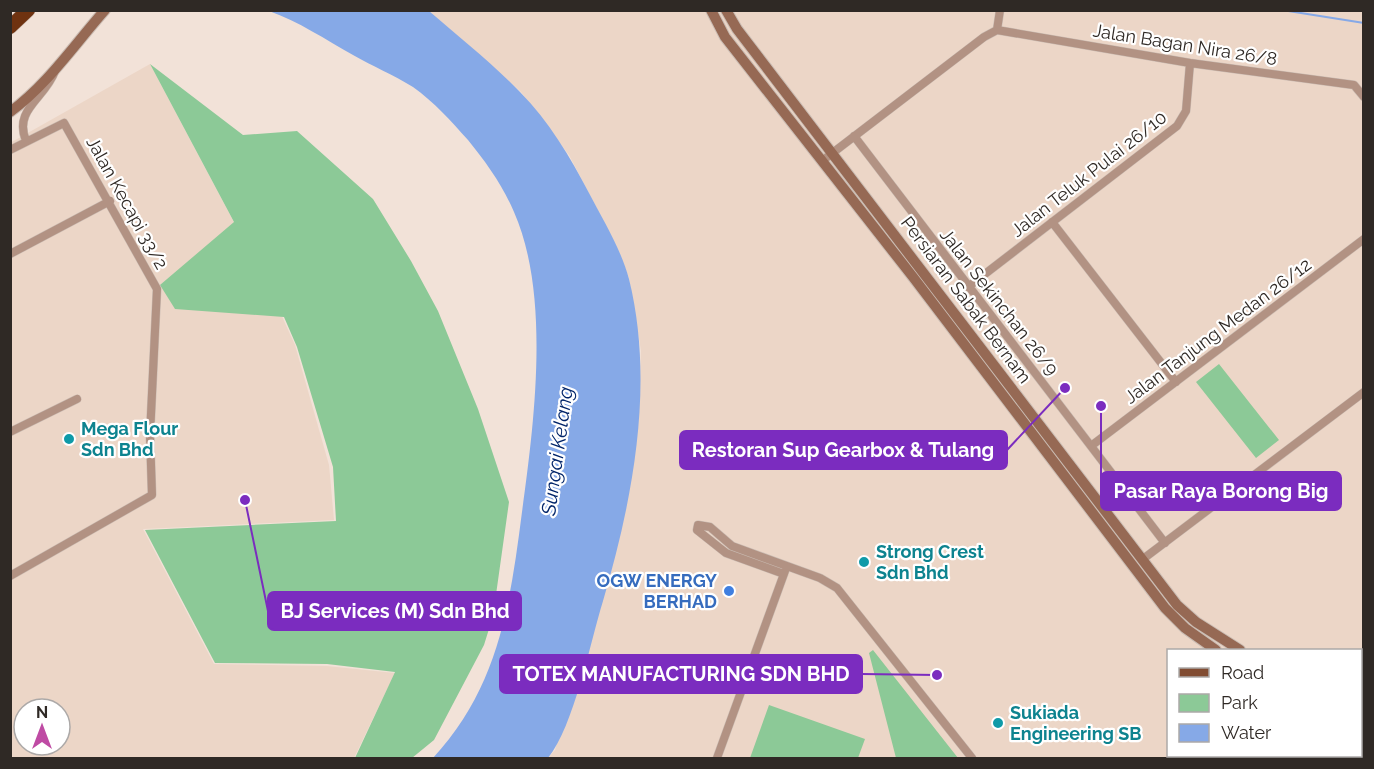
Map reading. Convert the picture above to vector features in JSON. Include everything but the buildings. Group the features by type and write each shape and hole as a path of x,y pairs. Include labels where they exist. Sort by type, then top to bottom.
{"highway":[{"path":"10,27 28,10"}],"street":[{"path":"10,112 28,99 56,70 105,10"},
{"name":"Persiaran Sabak Bernam","path":"711,10 724,38 822,161 1166,608 1185,628 1213,649"},
{"name":"Persiaran Sabak Bernam","path":"726,10 736,29 1177,604 1196,622 1237,649"},
{"path":"822,161 984,37 997,30 1000,10"},
{"name":"Jalan Bagan Nira 26/8","path":"997,30 1190,63 1354,85 1364,97"},
{"name":"Jalan Teluk Pulai 26/10","path":"968,287 1177,126 1186,111 1190,63"},
{"path":"10,150 26,141 21,129 22,120 50,86 56,70"},
{"name":"Jalan Kecapi 33/2","path":"10,576 152,495 150,435 157,289 110,201 64,123 26,141"},
{"name":"Jalan Sekinchan 26/9","path":"854,136 1165,543"},
{"path":"10,254 110,201"},
{"path":"1052,222 1176,382"},
{"name":"Jalan Tanjung Medan 26/12","path":"1091,446 1364,239"},
{"path":"1143,559 1364,392"},
{"path":"10,432 77,399"},
{"path":"786,570 732,546 710,527 698,525 697,530 726,553 786,570 820,578 837,588 972,759"},
{"path":"717,759 786,570"}],"shaded area":[{"path":"429,11 1363,11 1363,758 548,758 555,750 638,428 641,351 629,278 617,247 569,155 521,92"},
{"path":"150,64 270,290 295,345 329,465 334,520 143,529 214,664 327,666 395,673 354,758 11,758 10,143"}],"green space":[{"path":"150,64 243,135 297,131 373,199 438,311 478,409 509,502 493,616 484,645 434,740 412,758 355,758 395,672 327,664 215,663 145,530 336,521 333,467 297,347 284,317 175,309 160,285 234,222"},
{"path":"1219,364 1279,440 1256,458 1196,382"},
{"path":"873,650 958,758 896,758 869,653"},
{"path":"769,705 865,739 858,758 750,758"}],"water":[{"name":"Sungai Kelang","path":"269,11 429,11 498,71 540,115 582,180 626,268 637,319 640,359 637,441 631,482 614,562 580,683 566,726 548,758 433,758 455,731 473,703 487,673 506,612 517,546 531,440 536,321 533,282 525,245 514,212 475,148 421,93 301,25"}],"waterway":[{"path":"1282,10 1364,23"}],"place":[{"name":"Restoran Sup Gearbox & Tulang","path":"1065,388"},
{"name":"Pasar Raya Borong Big","path":"1101,406"},
{"name":"Mega Flour Sdn Bhd","path":"69,439"},
{"name":"BJ Services (M) Sdn Bhd","path":"245,500"},
{"name":"Strong Crest Sdn Bhd","path":"864,562"},
{"name":"OGW ENERGY BERHAD","path":"729,591"},
{"name":"TOTEX MANUFACTURING SDN BHD","path":"937,675"},
{"name":"Sukiada Engineering SB","path":"998,723"}]}
